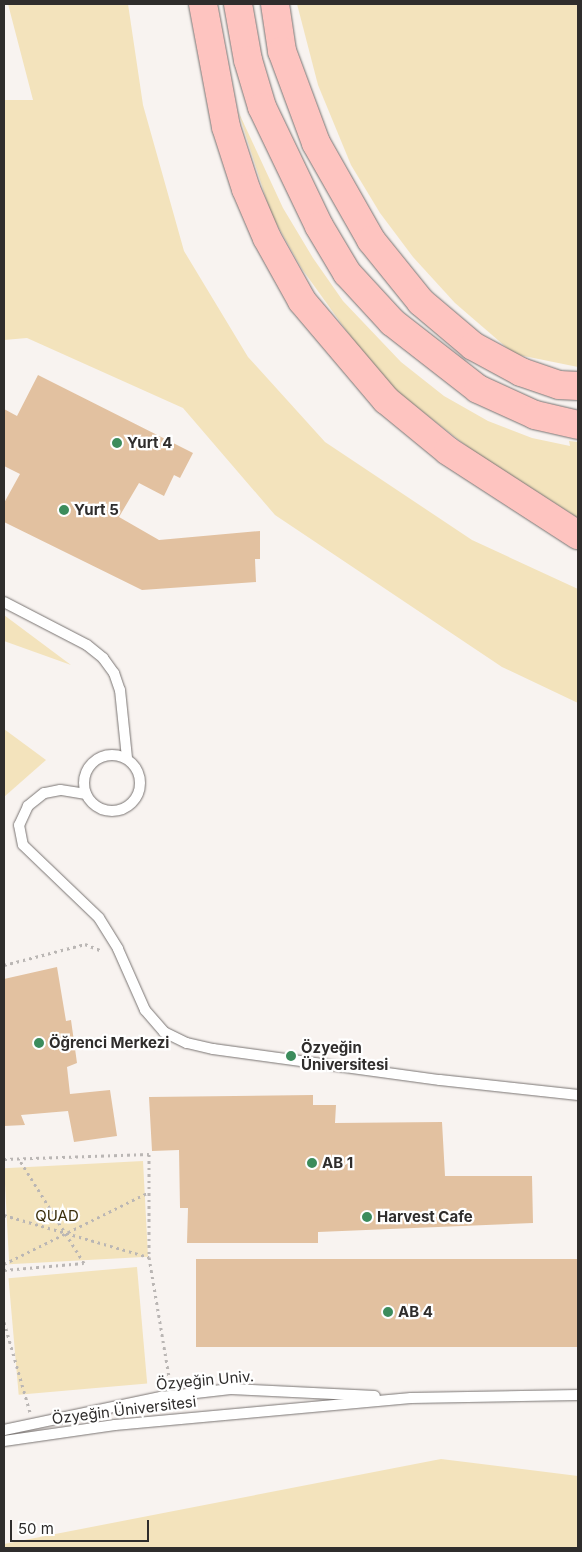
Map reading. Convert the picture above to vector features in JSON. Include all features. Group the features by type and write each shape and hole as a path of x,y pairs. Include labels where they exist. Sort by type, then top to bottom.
{"highway":[{"path":"203,4 226,127 246,189 267,238 302,301 386,400 448,451 578,535"},
{"path":"238,4 248,60 262,107 319,226 347,273 392,322 478,389 535,416 578,425"},
{"path":"275,4 282,51 316,144 371,240 421,302 473,346 521,372 559,384 578,386"}],"lane":[{"path":"4,602 87,645 103,658 120,690 127,758"},
{"path":"110,754 127,758 134,764 140,780 140,789 131,804 115,811 106,810 91,801 86,794 84,776 94,761 110,754"},
{"path":"86,794 52,792 44,794 28,806 20,825 23,845 98,918 118,949 145,1010 164,1032 187,1043 440,1080 578,1096"},
{"name":"Özyeğin Univ.","path":"4,1430 173,1396 231,1389 411,1398"},
{"name":"Özyeğin Üniversitesi","path":"4,1441 125,1424 411,1398 578,1395"}],"path":[{"path":"4,965 85,944 104,952 118,949"},
{"path":"4,1159 149,1154 149,1257 173,1396"},
{"path":"4,1270 84,1263 18,1158"},
{"path":"4,1264 149,1192"},
{"path":"4,1215 149,1257"},
{"path":"4,1322 34,1424"}],"green space":[{"path":"8,4 128,4 143,105 184,251 248,357 325,442 472,540 578,589 578,703 502,667 275,515 183,408 27,338 4,340 4,100 33,100"},
{"path":"297,4 578,4 578,367 514,354 455,303 413,257 380,213 351,165 318,85"},
{"path":"238,111 283,208 313,258 343,301 401,362 444,396 488,421 532,438 570,446 569,441 578,442 578,518 473,451 382,380 302,269 271,214"},
{"path":"4,615 71,665 4,641"},
{"path":"4,729 46,760 4,797"},
{"name":"QUAD","path":"143,1161 148,1257 9,1264 4,1168"},
{"path":"137,1267 147,1384 19,1395 8,1278"},
{"path":"441,1459 578,1476 578,1548 4,1548 4,1544"}],"building":[{"name":"Yurt 5","path":"38,375 193,453 180,478 174,475 164,496 139,483 119,517 159,540 260,531 260,559 255,559 256,582 142,590 4,522 4,503 20,474 4,466 4,409 17,416"},
{"name":"Öğrenci Merkezi","path":"57,967 66,1021 71,1020 77,1063 67,1067 70,1094 110,1090 117,1136 74,1142 68,1111 21,1115 25,1125 4,1126 4,979"},
{"name":"AB 1","path":"313,1095 313,1105 336,1105 335,1123 442,1122 445,1176 532,1176 533,1223 318,1232 318,1243 187,1243 188,1208 180,1208 179,1150 152,1151 149,1097"},
{"name":"AB 4","path":"196,1259 578,1259 578,1347 196,1347"}],"place":[{"name":"Yurt 4","path":"117,443"},
{"name":"Yurt 5","path":"64,510"},
{"name":"Öğrenci Merkezi","path":"39,1043"},
{"name":"Özyeğin Üniversitesi","path":"291,1056"},
{"name":"AB 1","path":"312,1163"},
{"name":"Harvest Cafe","path":"367,1217"},
{"name":"AB 4","path":"388,1312"}]}
